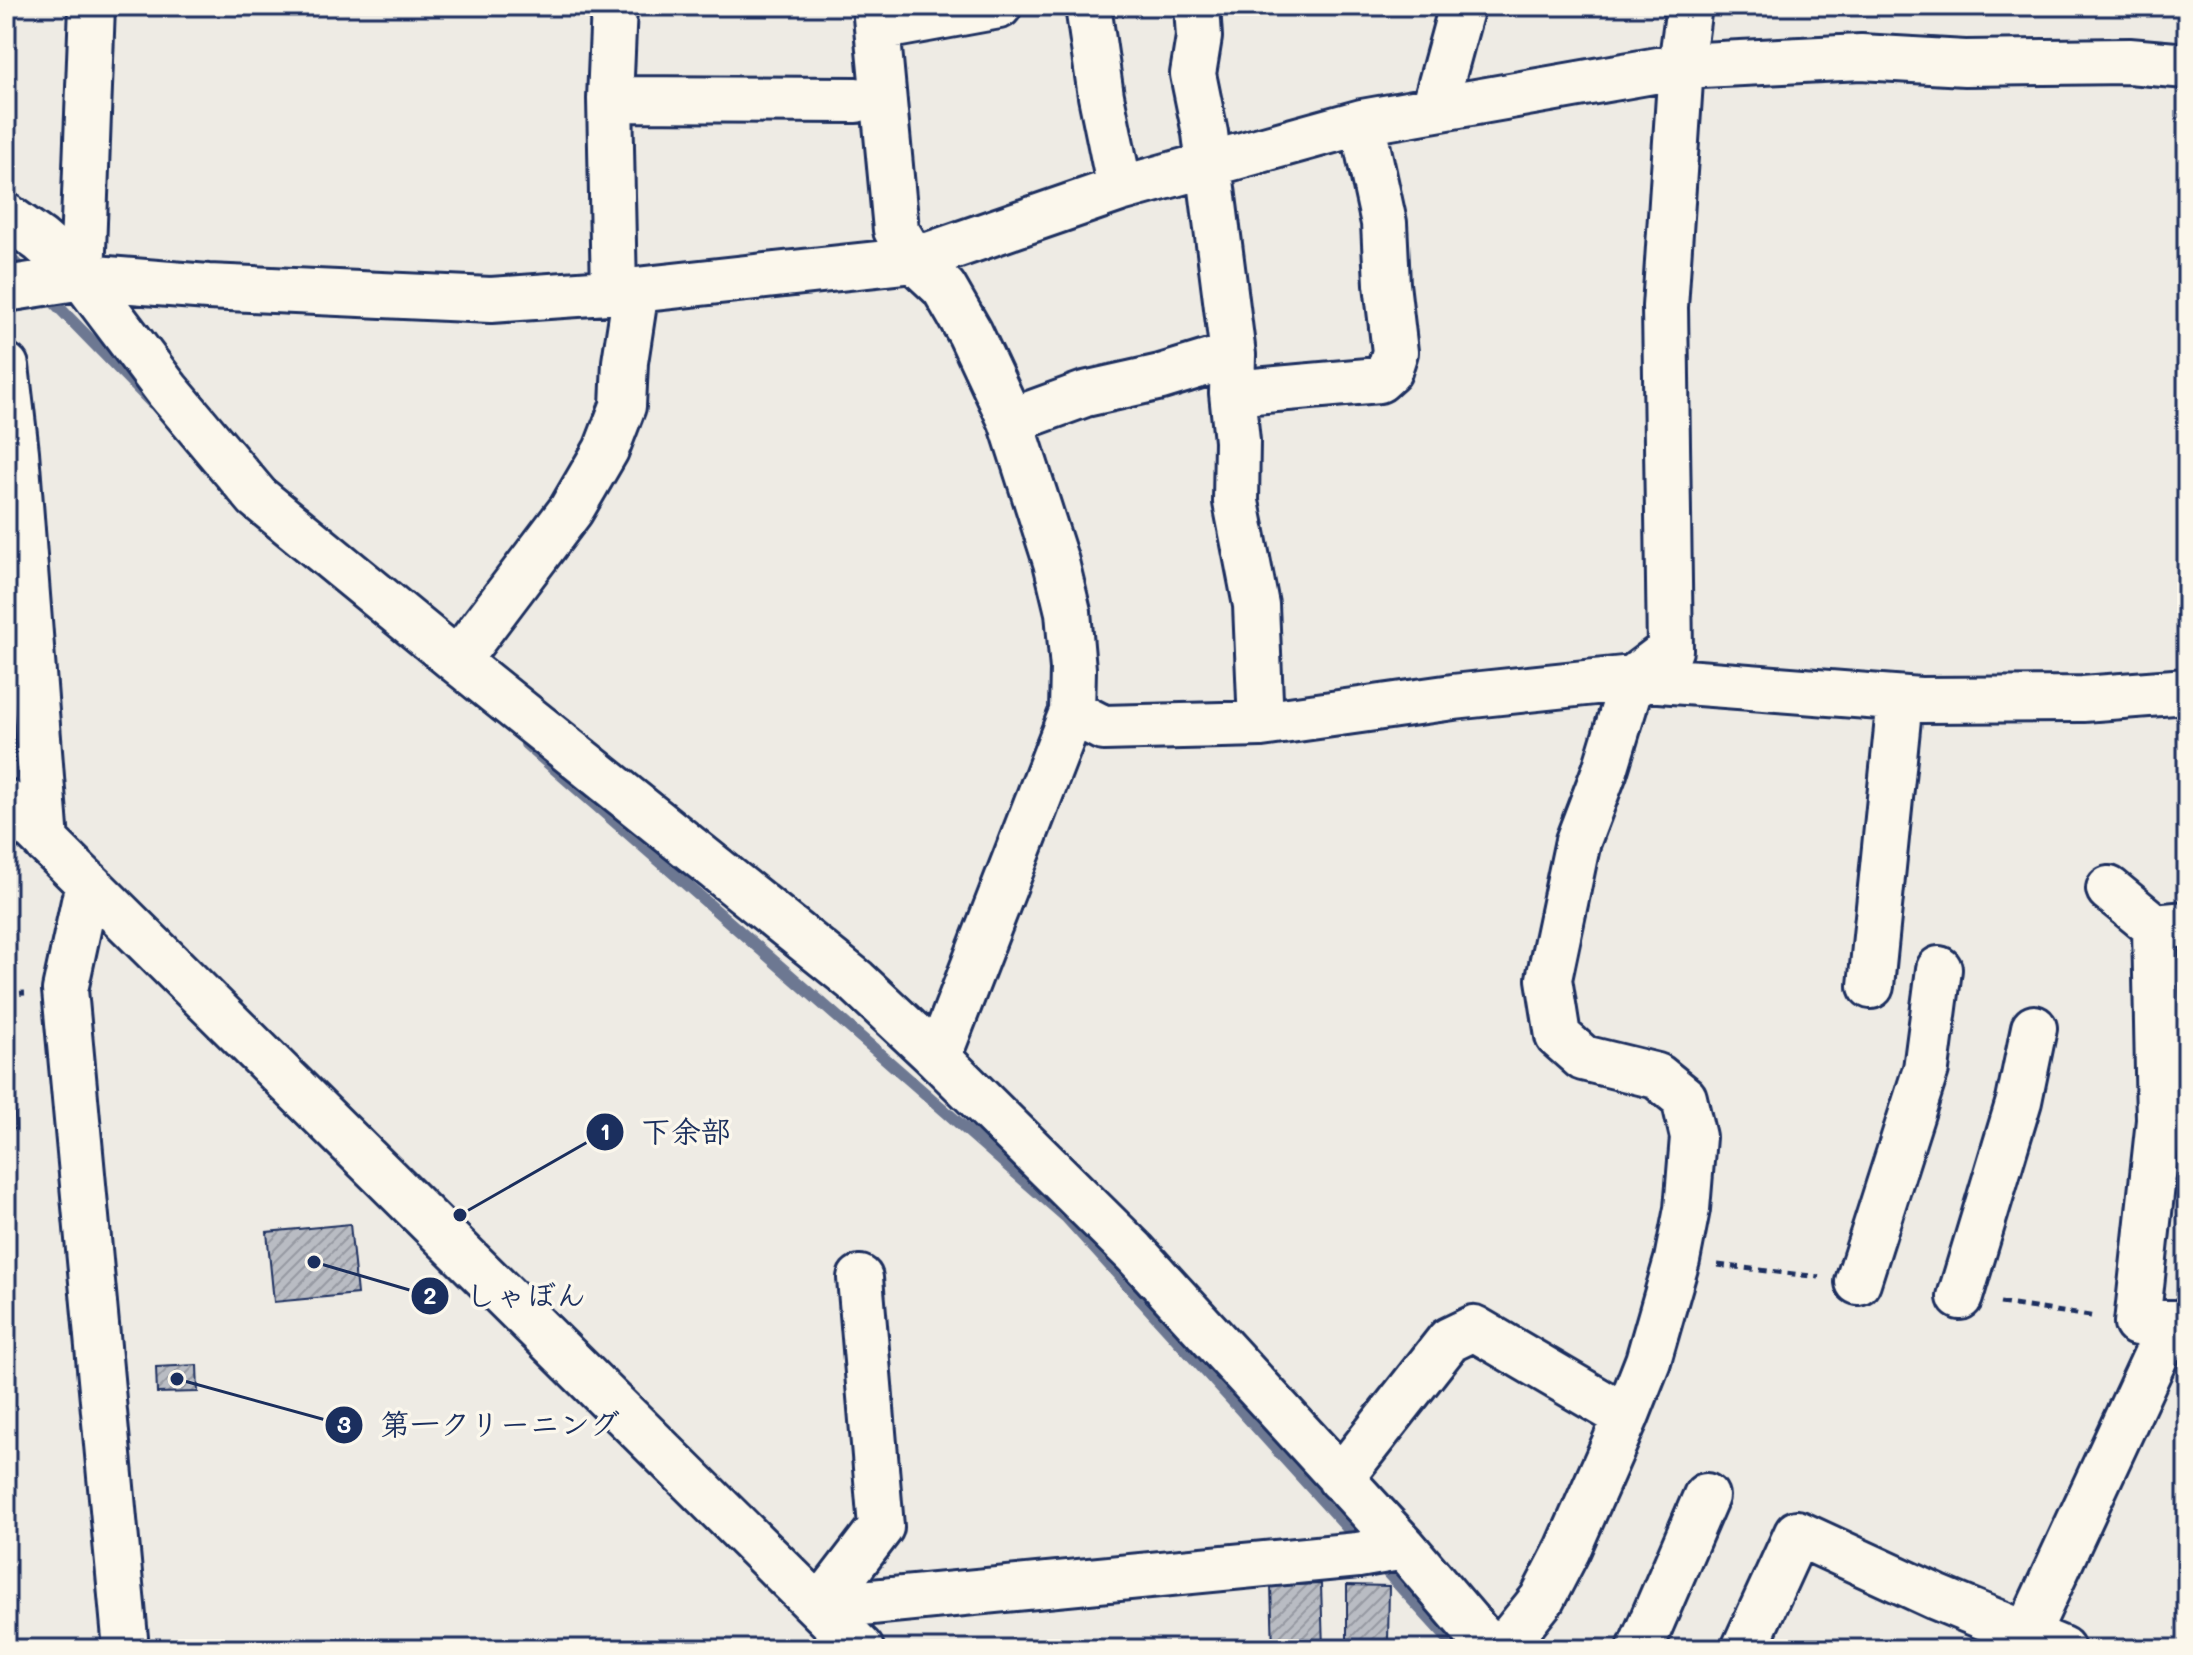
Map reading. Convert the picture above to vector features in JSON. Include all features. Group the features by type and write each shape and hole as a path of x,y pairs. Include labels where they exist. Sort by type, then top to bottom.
{"street":[{"path":"82,277 92,6"},
{"path":"457,661 571,510 606,450 623,406 625,291 610,99 614,6"},
{"path":"938,1058 1072,712 1073,669 1068,612 1011,421 970,333 944,288 914,260 896,230 876,17 999,6"},
{"path":"1088,6 1101,96 1120,189"},
{"path":"1197,6 1199,37 1193,74 1205,133 1232,374 1237,441 1236,502 1256,605 1261,724"},
{"path":"1434,109 1462,6"},
{"path":"1502,1649 1548,1586 1568,1549 1626,1417 1648,1361 1677,1260 1687,1209 1693,1137 1684,1098 1657,1076 1583,1058 1558,1036 1549,979 1578,841 1605,770 1633,678 1670,650 1665,307 1681,66 1689,6"},
{"path":"6,289 82,277 208,287 491,300 625,291 914,260 1120,189 1362,122 1681,66 1861,57 1965,63 2129,61 2187,66"},
{"path":"610,99 856,100"},
{"path":"1011,421 1085,394 1161,377 1232,374 1379,380 1389,371 1395,352 1384,223 1362,122"},
{"path":"6,216 40,240 82,277 167,390 257,497 856,981 938,1058 1134,1252 1404,1547 1491,1649"},
{"path":"6,366 16,452 46,842"},
{"path":"1072,712 1103,728 1261,724 1453,697 1633,678 1900,699 2083,699 2187,691"},
{"path":"1871,986 1900,699"},
{"path":"6,802 861,1649"},
{"path":"88,883 65,990 126,1649"},
{"path":"1744,1649 1797,1533 2036,1644 2165,1323 2159,1120 2171,925 2109,889"},
{"path":"1858,1282 1926,1069 1939,969"},
{"path":"1960,1297 2019,1101 2034,1028"},
{"path":"820,1607 881,1527 860,1278"},
{"path":"1340,1479 1449,1340 1474,1328 1626,1417"},
{"path":"1640,1649 1706,1496"},
{"path":"820,1607 1358,1555 1404,1547"}],"path":[{"path":"1677,1260 1858,1282"},
{"path":"1960,1297 2165,1323"}],"building":[{"path":"6,1006 16,1129 6,1130"},
{"path":"350,1224 357,1294 274,1302 267,1232"},
{"path":"197,1365 198,1392 157,1393 156,1367"},
{"path":"1321,1584 1323,1649 1273,1649 1271,1586"},
{"path":"1347,1585 1389,1586 1388,1643 1347,1642"}],"waterway":[{"path":"6,254 29,277"},
{"path":"45,293 152,403"},
{"path":"526,744 1066,1217 1361,1543"},
{"path":"1376,1560 1457,1649"}],"place":[{"name":"下余部","path":"460,1215"},
{"name":"しゃぼん","path":"314,1262"},
{"name":"第一クリーニング","path":"177,1379"}]}
